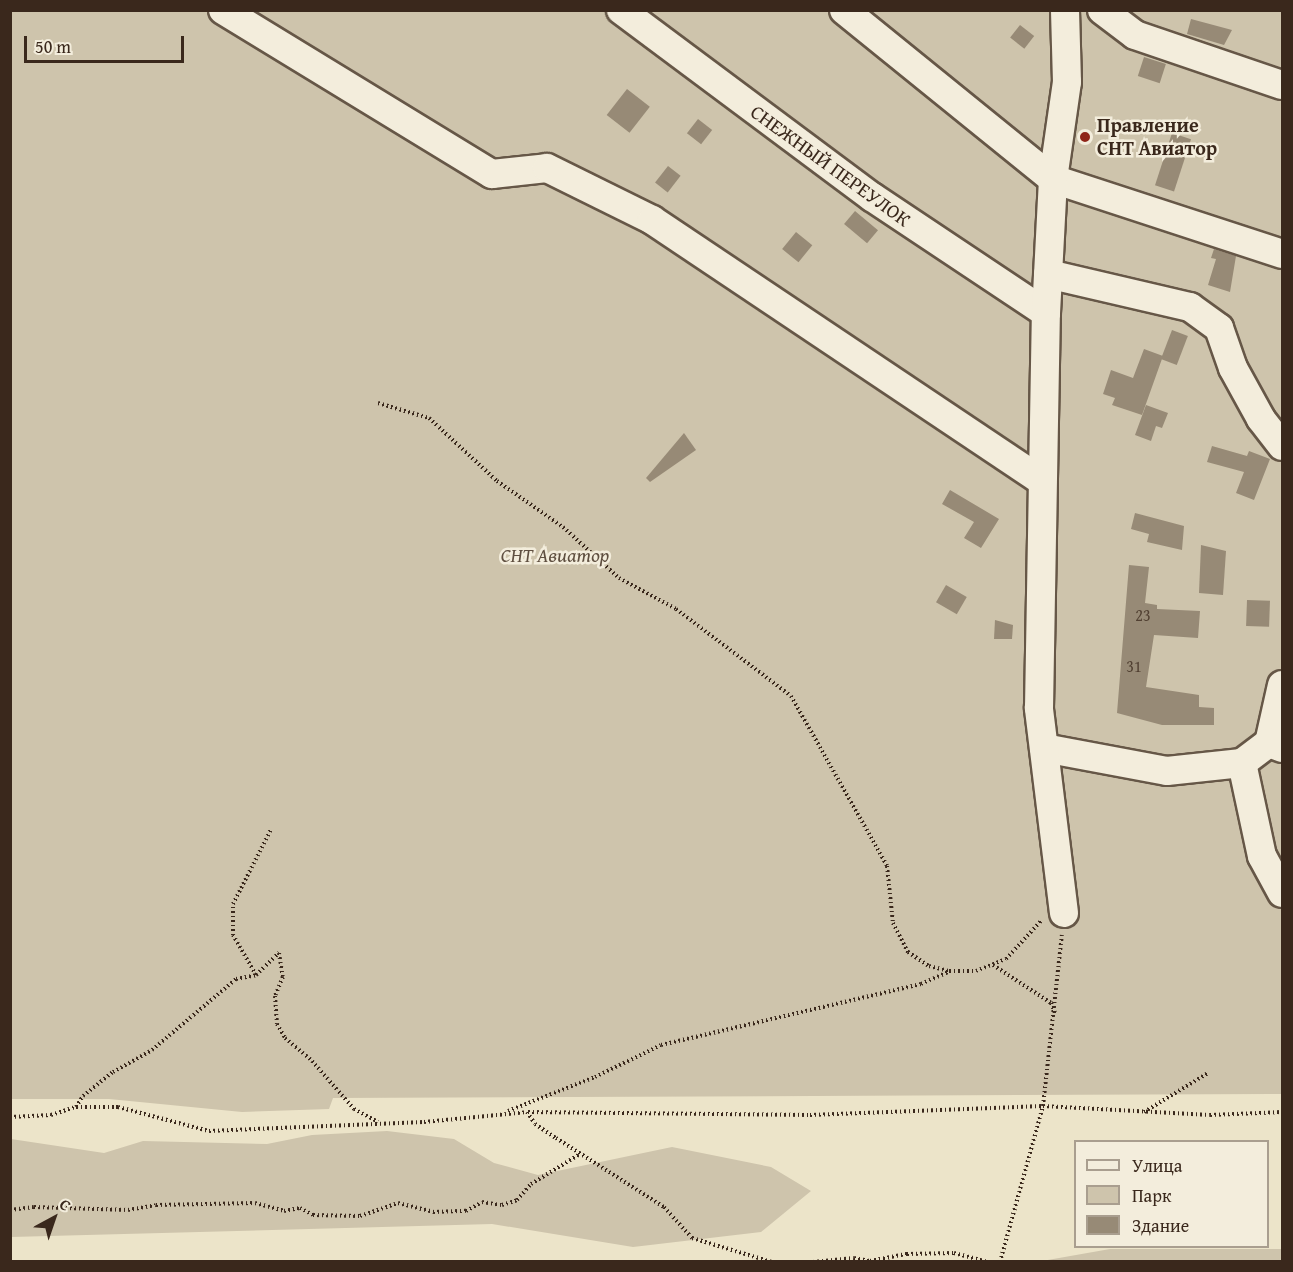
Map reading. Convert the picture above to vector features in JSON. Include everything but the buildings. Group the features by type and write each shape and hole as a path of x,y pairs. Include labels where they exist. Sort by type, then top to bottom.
{"lane":[{"path":"223,10 492,174 547,168 652,220 1042,481"},
{"name":"СНЕЖНЫЙ ПЕРЕУЛОК","path":"621,10 872,197 1046,313"},
{"path":"844,10 1053,179 1282,255"},
{"path":"1063,906 1039,708 1046,313 1053,179 1067,82 1065,10"},
{"path":"1102,10 1136,35 1282,84"},
{"path":"1048,274 1190,307 1219,328 1233,368 1261,419 1282,446"},
{"path":"1044,748 1167,771 1242,763 1276,745 1282,686"},
{"path":"1242,763 1262,856 1282,893"}],"path":[{"path":"378,403 429,418 497,481 563,527 619,578 676,609 791,696 887,866 893,923 908,952 928,966 949,971 976,971 1006,959 1063,906"},
{"path":"256,975 233,934 232,904 271,829"},
{"path":"1000,1262 1043,1106 1056,1016 1063,906"},
{"path":"76,1107 83,1096 113,1072 152,1050 237,979 256,975 279,953 283,976 275,996 278,999 277,1024 285,1038 312,1061 354,1109 381,1123"},
{"path":"993,965 1051,1003 1056,1016"},
{"path":"10,1117 51,1115 76,1107 118,1107 209,1131 497,1116 595,1077 661,1045 921,984 949,971"},
{"path":"1143,1112 1208,1072"},
{"path":"505,1112 810,1115 1043,1106 1143,1112 1282,1113"},
{"path":"527,1112 535,1124 664,1207 692,1238 769,1261"},
{"path":"10,1210 34,1207 128,1210 156,1205 255,1203 284,1211 300,1208 313,1215 360,1216 398,1203 433,1212 466,1211 482,1202 502,1205 518,1200 531,1184 580,1154"},
{"path":"813,1262 854,1258 870,1261 907,1254 954,1253 987,1262"}],"green space":[{"name":"СНТ Авиатор","path":"10,11 1282,11 1282,1094 333,1098 329,1109 242,1112 109,1099 11,1099"},
{"path":"387,1131 454,1139 494,1163 538,1175 672,1147 771,1167 811,1191 761,1232 633,1247 492,1224 11,1237 11,1139 104,1153 143,1141 267,1144 312,1135"},
{"path":"1110,1249 1282,1249 1282,1261 1042,1261"}],"place":[{"name":"Правление СНТ Авиатор","path":"1085,137"}]}
